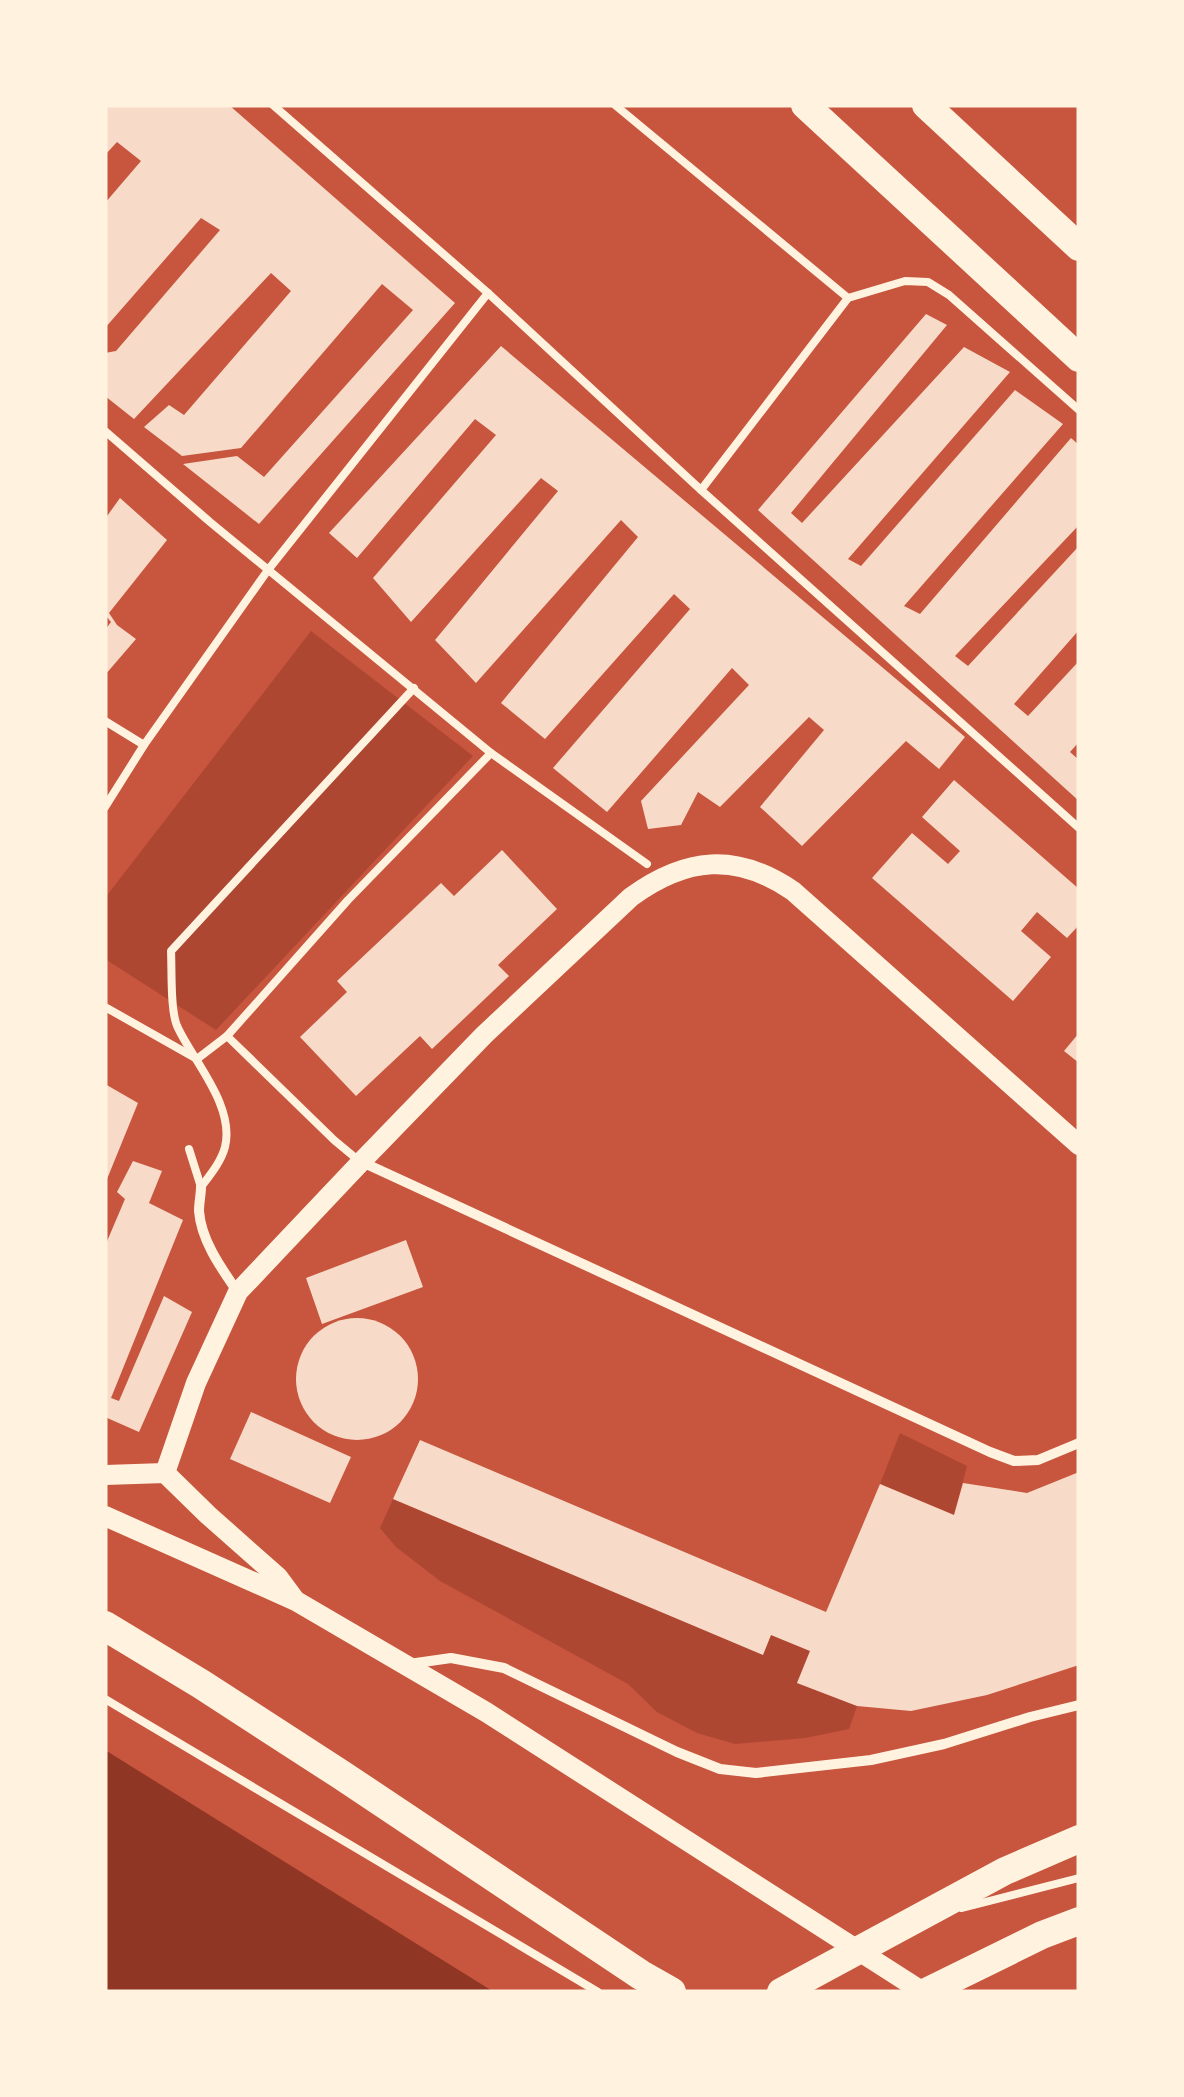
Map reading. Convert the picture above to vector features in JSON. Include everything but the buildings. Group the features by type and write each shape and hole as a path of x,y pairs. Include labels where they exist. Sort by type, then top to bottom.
{"highway":[{"path":"805,105 1079,358"},
{"path":"926,105 1079,247"},
{"path":"105,1626 201,1684 671,1992"},
{"path":"781,1992 1005,1871 1079,1839"},
{"path":"924,1992 1042,1934 1079,1921"}],"main road":[{"path":"165,1473 196,1383 238,1292 484,1035 631,897 681,869 712,863 742,866 773,878 1079,1146"},
{"path":"105,1474 165,1473 278,1576 296,1601"},
{"path":"105,1516 296,1601 486,1712 924,1992"}],"street":[{"path":"361,1162 990,1452 1014,1460 1038,1460 1079,1444"},
{"path":"201,1187 199,1211 204,1231 238,1292"},
{"path":"403,1665 451,1658 504,1668 677,1752 720,1769 756,1772 870,1760 1079,1705"}],"lane":[{"path":"274,105 488,293 701,490 1079,828"},
{"path":"615,105 848,298"},
{"path":"701,490 848,298 905,281 928,282 949,295 1079,410"},
{"path":"105,807 144,745 268,570 488,293"},
{"path":"105,432 491,753 646,864"},
{"path":"201,1187 226,1146 225,1120 215,1094 175,1024 171,951 414,688"},
{"path":"105,721 144,745"},
{"path":"197,1060 227,1036 348,900 491,753"},
{"path":"105,1007 197,1060"},
{"path":"227,1036 361,1162"},
{"path":"189,1149 201,1187"},
{"path":"105,1698 598,1992"},
{"path":"903,1927 1079,1878"}],"shaded area":[{"path":"311,631 473,756 216,1030 105,959 105,898"},
{"path":"900,1433 967,1466 954,1515 880,1484"},
{"path":"393,1499 762,1654 771,1635 810,1651 797,1683 857,1706 849,1729 805,1738 735,1744 697,1733 657,1712 628,1684 440,1581 396,1547 380,1528"},
{"path":"105,1750 494,1992 105,1992"}]}
